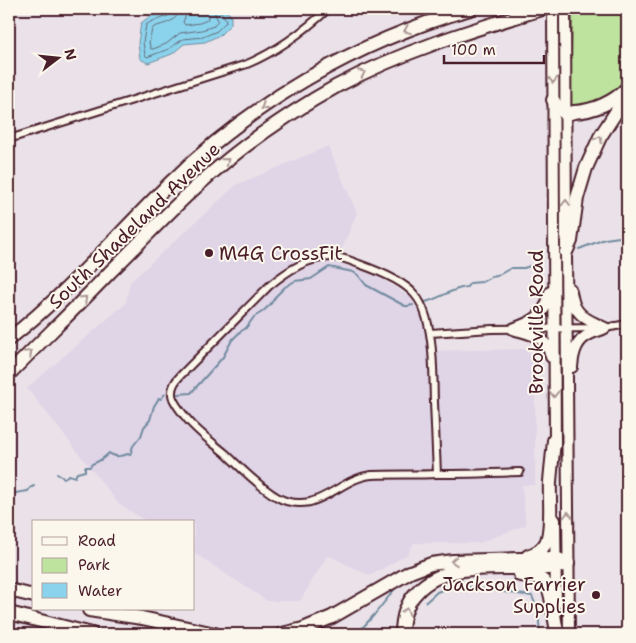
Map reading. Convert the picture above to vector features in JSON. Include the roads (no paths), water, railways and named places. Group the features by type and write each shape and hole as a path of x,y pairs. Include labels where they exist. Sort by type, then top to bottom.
{"highway":[{"name":"South Shadeland Avenue","path":"9,338 55,299 183,171 252,115 305,80 364,49 417,26 470,9"},
{"name":"South Shadeland Avenue","path":"9,374 196,187 242,148 299,108 390,60 448,38 542,9"},
{"path":"553,100 560,110 566,113 583,112 598,107 627,88"},
{"path":"566,252 571,241 577,198 586,168 600,136 627,95"},
{"path":"520,559 538,552 546,543 548,536 554,440"},
{"path":"282,634 303,629 332,617 410,572 425,566 453,560 520,559 556,563"},
{"path":"402,634 407,606 418,590 442,574 485,568 568,563"},
{"path":"458,571 539,578 551,591 561,633"},
{"path":"9,590 31,595"},
{"path":"87,610 175,634"},
{"path":"87,610 142,618 215,634"},
{"path":"9,613 92,634"}],"main road":[{"name":"Brookville Road","path":"553,9 554,440 556,563 561,633"},
{"name":"Brookville Road","path":"561,633 568,563 565,9"},
{"path":"513,329 536,318 543,312 547,304 553,277"},
{"path":"566,280 578,312 584,318 605,328"},
{"path":"567,390 574,354 579,343 590,334 605,328"},
{"path":"513,329 536,336 544,341 550,352 554,375"}],"street":[{"path":"9,140 248,64 286,44 328,9"},
{"path":"437,474 433,352 425,313 415,294 403,285 376,270 346,259 334,257 314,259 289,271 269,286 173,386 172,398 191,423 260,484 282,500 299,503 314,500 348,482 373,475 437,474 520,472"},
{"path":"430,333 492,329 605,328 627,324"}],"water":[{"path":"175,9 223,9 231,15 231,24 220,35 205,42 184,44 172,54 148,63 140,59 138,43 141,23 149,17"}],"waterway":[{"path":"579,249 605,239 627,236"},
{"path":"425,302 456,289 467,287 470,283 482,282 511,268 524,268 542,262"},
{"path":"178,394 191,393 223,357 232,340 246,328 254,317 270,305 285,287 295,281 311,279 329,267 353,272 366,285 405,306 413,305"},
{"path":"57,474 64,478 69,475 75,477 77,473 85,471 85,467 90,467 109,453 116,456 130,455 133,446 150,420 154,406 159,398 161,399 165,394"},
{"path":"9,494 28,491 34,486"},
{"path":"426,602 437,592 455,585 532,596 538,611 540,634"},
{"path":"357,634 394,590"}],"place":[{"name":"M4G CrossFit","path":"209,253"},
{"name":"Jackson Farrier Supplies","path":"596,595"}]}
